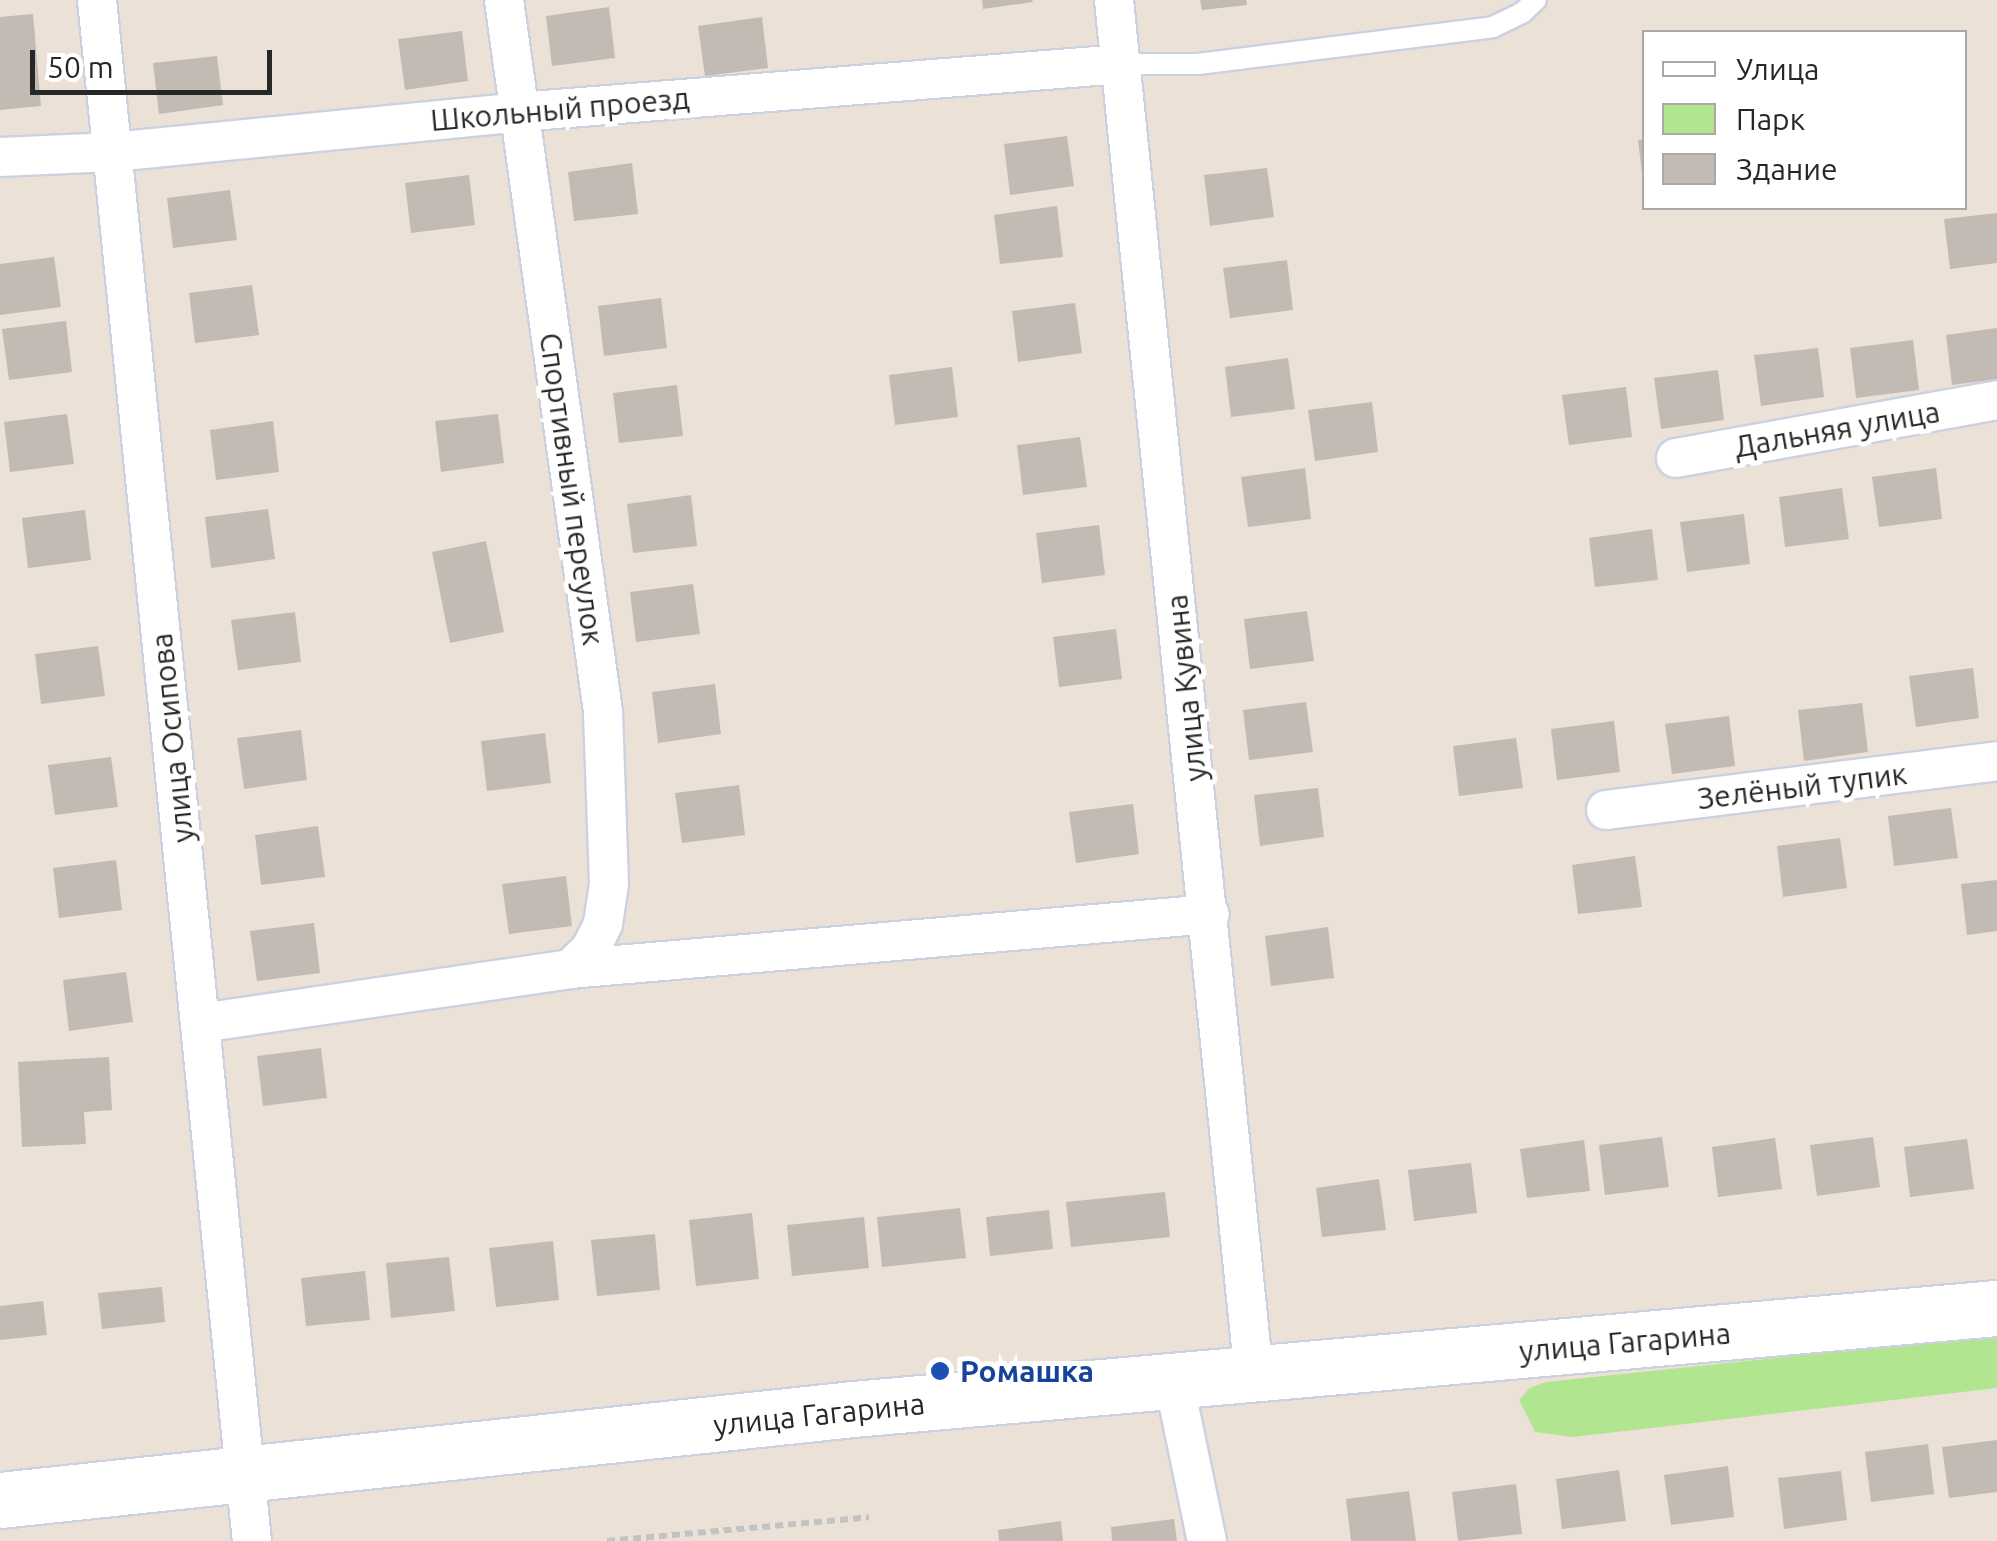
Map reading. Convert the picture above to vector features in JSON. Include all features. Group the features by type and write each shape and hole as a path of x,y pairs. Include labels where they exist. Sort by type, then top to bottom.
{"main road":[{"name":"улица Гагарина","path":"0,1500 853,1409 1997,1308"}],"street":[{"name":"улица Осипова","path":"97,0 201,1023 242,1476 252,1541"},
{"name":"Спортивный переулок","path":"504,0 603,712 609,884 602,924 591,949 570,969"},
{"name":"улица Кувина","path":"1114,0 1254,1376"},
{"name":"Школьный проезд","path":"0,157 113,152 519,112 1121,64"},
{"name":"Дальняя улица","path":"1676,458 1997,400"},
{"name":"Зелёный тупик","path":"1606,810 1997,762"},
{"path":"201,1023 570,969 1210,914"},
{"path":"1174,1382 1207,1541"}],"lane":[{"path":"1121,64 1198,64 1493,26 1522,13 1536,0"}],"path":[{"path":"607,1541 869,1517"}],"green space":[{"path":"1997,1335 1997,1388 1573,1437 1535,1432 1519,1400 1530,1388 1546,1382"}],"building":[{"path":"982,0 1032,0 1033,2 983,9"},
{"path":"1200,0 1246,0 1247,5 1202,10"},
{"path":"609,7 615,58 552,66 546,16"},
{"path":"33,14 41,106 0,110 0,17"},
{"path":"762,17 768,68 705,76 698,26"},
{"path":"462,31 468,81 405,90 398,39"},
{"path":"217,56 223,105 159,114 153,63"},
{"path":"1067,136 1074,186 1010,195 1004,144"},
{"path":"1642,139 1642,173 1638,140"},
{"path":"632,163 638,214 574,221 568,172"},
{"path":"1267,168 1274,217 1210,226 1204,175"},
{"path":"469,175 475,225 411,233 405,183"},
{"path":"230,190 237,240 173,248 167,198"},
{"path":"1057,206 1063,257 1000,264 994,215"},
{"path":"1997,213 1997,263 1950,269 1944,219"},
{"path":"54,257 61,307 0,315 0,264"},
{"path":"1287,260 1293,310 1230,318 1223,268"},
{"path":"252,285 259,335 195,343 189,293"},
{"path":"661,298 667,348 604,356 598,306"},
{"path":"1075,303 1082,353 1018,362 1012,311"},
{"path":"66,321 72,372 9,380 2,329"},
{"path":"1997,328 1997,379 1952,385 1946,335"},
{"path":"1913,340 1919,390 1856,398 1850,348"},
{"path":"1818,348 1824,397 1761,406 1754,355"},
{"path":"1288,358 1295,409 1231,417 1225,367"},
{"path":"952,367 958,417 895,425 889,375"},
{"path":"1718,370 1724,420 1661,429 1654,378"},
{"path":"677,385 683,436 619,443 613,393"},
{"path":"1626,387 1632,437 1569,445 1562,395"},
{"path":"1372,402 1378,452 1315,461 1308,410"},
{"path":"67,414 74,464 10,472 4,422"},
{"path":"498,414 504,463 441,472 435,421"},
{"path":"273,421 279,472 216,480 210,430"},
{"path":"1080,437 1087,487 1023,495 1017,445"},
{"path":"1305,468 1311,519 1248,527 1241,477"},
{"path":"1936,468 1942,519 1879,527 1872,477"},
{"path":"1842,488 1849,539 1785,547 1779,497"},
{"path":"691,495 697,546 633,553 627,504"},
{"path":"268,509 275,559 211,568 205,517"},
{"path":"85,510 91,560 28,568 22,518"},
{"path":"1744,514 1750,564 1687,572 1680,522"},
{"path":"1099,525 1105,575 1042,583 1036,533"},
{"path":"1652,529 1658,580 1595,587 1589,538"},
{"path":"486,541 504,632 450,643 432,552"},
{"path":"693,584 700,634 636,642 630,592"},
{"path":"1307,611 1314,661 1250,669 1244,619"},
{"path":"295,612 301,662 238,670 231,620"},
{"path":"1116,629 1122,679 1059,687 1053,637"},
{"path":"98,646 105,696 41,704 35,654"},
{"path":"1973,668 1979,718 1916,727 1909,676"},
{"path":"715,684 721,734 658,743 652,692"},
{"path":"1306,702 1313,752 1249,760 1243,710"},
{"path":"1862,703 1868,752 1804,761 1798,710"},
{"path":"1729,716 1735,766 1672,774 1665,724"},
{"path":"1614,721 1620,772 1557,780 1551,729"},
{"path":"301,730 307,780 244,789 237,738"},
{"path":"545,733 551,783 487,791 481,741"},
{"path":"1516,738 1523,788 1459,796 1453,746"},
{"path":"111,757 118,807 55,815 48,765"},
{"path":"739,785 745,835 682,843 675,793"},
{"path":"1318,788 1324,837 1260,846 1254,795"},
{"path":"1133,804 1139,854 1076,863 1069,812"},
{"path":"1951,808 1958,858 1894,866 1888,816"},
{"path":"318,826 325,877 261,885 255,835"},
{"path":"1840,838 1847,888 1783,897 1777,846"},
{"path":"1635,856 1642,907 1578,914 1572,865"},
{"path":"116,860 122,910 59,918 53,868"},
{"path":"566,876 572,926 509,934 502,884"},
{"path":"1997,880 1997,931 1967,935 1961,884"},
{"path":"314,923 320,973 257,981 250,931"},
{"path":"1328,927 1334,978 1271,986 1265,936"},
{"path":"126,972 133,1022 69,1031 63,980"},
{"path":"321,1048 327,1098 263,1106 257,1056"},
{"path":"109,1057 112,1110 84,1112 86,1144 22,1147 18,1062"},
{"path":"1662,1137 1669,1187 1605,1195 1599,1145"},
{"path":"1873,1137 1880,1187 1817,1196 1810,1145"},
{"path":"1775,1138 1782,1189 1718,1197 1712,1147"},
{"path":"1967,1139 1974,1189 1910,1197 1904,1147"},
{"path":"1584,1140 1590,1191 1527,1198 1520,1149"},
{"path":"1471,1163 1477,1213 1414,1221 1408,1170"},
{"path":"1379,1179 1386,1230 1322,1237 1316,1188"},
{"path":"1165,1192 1170,1237 1071,1247 1066,1202"},
{"path":"960,1208 966,1258 882,1267 877,1217"},
{"path":"1049,1210 1053,1249 990,1256 986,1217"},
{"path":"752,1213 759,1279 696,1286 689,1220"},
{"path":"864,1217 869,1268 792,1276 787,1225"},
{"path":"655,1234 660,1290 597,1296 591,1240"},
{"path":"553,1241 559,1300 496,1307 489,1248"},
{"path":"449,1257 455,1311 391,1318 386,1263"},
{"path":"365,1271 370,1320 306,1326 301,1278"},
{"path":"162,1287 165,1322 102,1329 98,1293"},
{"path":"43,1301 47,1335 0,1340 0,1306"},
{"path":"1997,1440 1997,1492 1949,1498 1942,1447"},
{"path":"1928,1444 1934,1494 1871,1502 1865,1452"},
{"path":"1728,1466 1734,1517 1671,1525 1664,1475"},
{"path":"1619,1470 1626,1521 1562,1529 1556,1479"},
{"path":"1841,1471 1847,1520 1784,1529 1778,1478"},
{"path":"1516,1484 1522,1534 1458,1541 1452,1492"},
{"path":"1409,1491 1416,1541 1351,1541 1346,1499"},
{"path":"1174,1519 1177,1541 1112,1541 1111,1527"},
{"path":"1061,1521 1063,1541 999,1541 998,1530"}],"place":[{"name":"Ромашка","path":"940,1371"}]}
